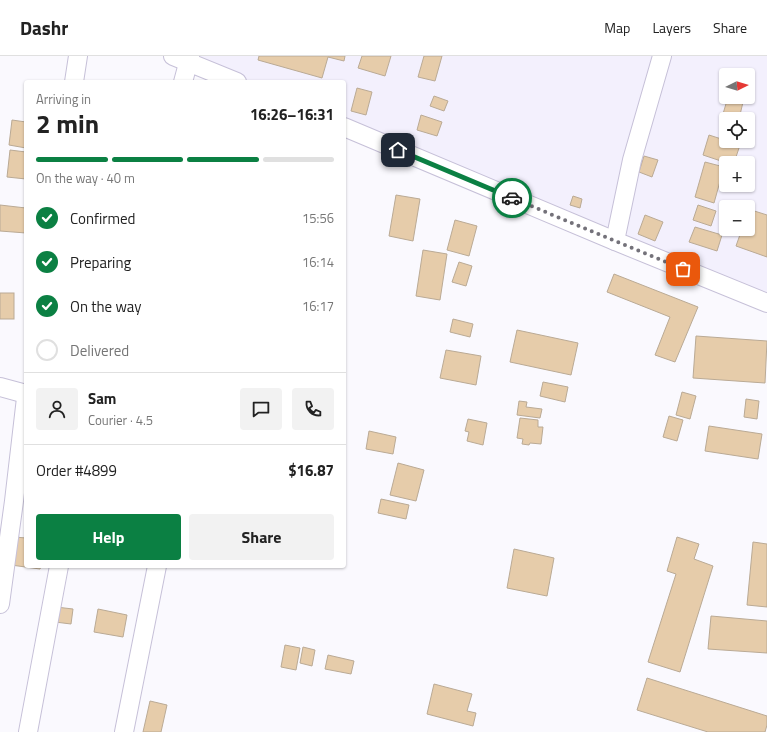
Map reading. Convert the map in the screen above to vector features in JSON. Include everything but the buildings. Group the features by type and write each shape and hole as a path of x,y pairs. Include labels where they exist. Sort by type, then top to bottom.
{"street":[{"path":"74,80 78,56"},
{"path":"615,241 632,160 662,56"},
{"path":"183,80 184,58 233,80"},
{"path":"346,128 767,303"},
{"path":"0,387 24,393"},
{"path":"0,604 20,502 24,433"},
{"path":"28,732 59,568"},
{"path":"124,732 157,568"}],"shaded area":[{"path":"173,56 767,56 767,303 346,128 346,80 232,80"}],"way so far":[{"path":"512,198 683,269"}],"route":[{"path":"398,150 512,198"}]}
